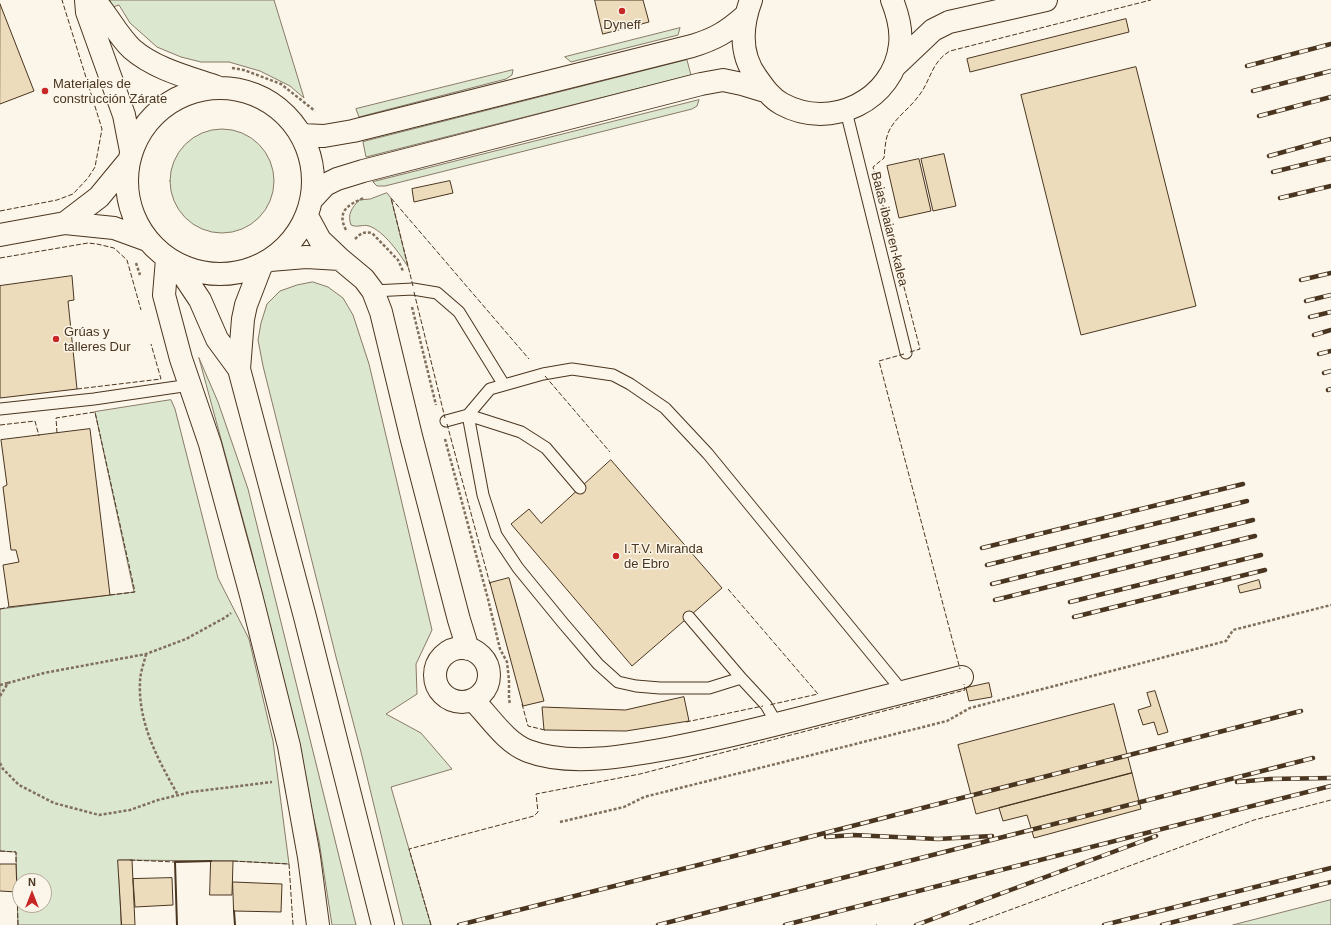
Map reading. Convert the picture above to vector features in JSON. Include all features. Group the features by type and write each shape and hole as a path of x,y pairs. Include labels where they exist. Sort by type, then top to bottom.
{"street":[{"path":"86,0 87,12 124,115 129,157 126,190 133,217 146,240 172,263 200,300 217,339 239,369"},
{"path":"94,0 117,32 132,49 153,63 220,88 244,91 267,100 286,115 302,135 310,155 314,177 310,208 320,240 364,279 373,291 381,312 411,436 468,649"},
{"path":"748,8 743,42 750,69 765,91 782,104 801,112 822,114 846,111 867,100 883,86 894,67 900,44 900,21 892,0"},
{"path":"894,67 933,30 949,22 1046,0"},
{"path":"302,135 324,136 353,131 692,46 710,40 730,29 748,8"},
{"path":"383,925 306,617 239,369 243,319 246,305 265,263 292,241 310,208 325,185 337,179 362,171 701,84 723,80 765,91"},
{"path":"65,223 99,197 129,157 144,126 165,105 191,92 220,88"},
{"path":"0,235 65,223 114,228 146,240"},
{"path":"172,263 208,274 232,274 265,263 306,257 340,259"},
{"path":"172,263 164,294 182,359 210,444 251,595 289,746 318,925"},
{"path":"447,652 459,620"},
{"path":"461,648 468,649 476,652 482,657 488,668 488,680 480,703 455,701 447,698 440,692 434,675 440,658 447,652 461,648"},
{"path":"480,703 505,737 526,750 550,757 594,759 640,754 700,743 962,677"}],"lane":[{"name":"Baias ibaiaren kalea","path":"846,111 906,353"},
{"path":"373,291 413,289 437,293 459,312 504,385"},
{"path":"468,415 490,389 543,374 572,369 613,375 665,408 708,454 904,692"},
{"path":"0,410 94,399 190,385"},
{"path":"468,415 483,495 496,535 518,568 598,664 618,682 636,686 660,688 709,688 741,678"},
{"path":"446,421 468,415 522,432 546,448 580,488"},
{"path":"689,616 741,678 766,705 777,724"}],"path":[{"path":"133,259 137,264 140,276"},
{"path":"0,685 44,673 146,654 186,639 226,617 251,595"},
{"path":"560,822 624,807 644,797 947,721 970,708 1226,642 1233,630 1331,605"},
{"path":"146,654 140,681 142,716 152,745 178,795"},
{"path":"0,696 8,683"},
{"path":"0,763 3,769 19,785 54,803 99,815 130,810 191,792 294,779"}],"green space":[{"path":"110,0 274,0 304,98 290,86 260,71 229,62 201,62 181,57 157,47 130,23 119,5 113,7"},
{"path":"680,28 678,35 571,62 565,57"},
{"path":"687,60 691,75 366,157 363,142"},
{"path":"513,70 512,75 506,79 359,117 356,109"},
{"path":"699,100 697,106 692,109 385,186 377,186 373,182"},
{"path":"222,129 242,133 259,144 270,161 274,181 270,201 259,218 242,229 222,233 202,229 185,218 174,201 170,181 174,161 185,144 202,133"},
{"path":"387,193 391,198 408,267 386,238 375,229 364,225 351,225 350,214 359,200 370,199"},
{"path":"313,282 328,287 343,298 353,315 369,364 432,630 416,664 417,694 386,714 421,733 452,769 391,787 431,925 403,925 361,752 263,366 258,340 261,323 267,304 280,291 297,285"},
{"path":"199,358 218,402 248,489 356,925 332,925 319,841 252,553"},
{"path":"171,400 175,409 218,578 249,639 273,741 289,864 233,861 119,860 121,925 18,925 18,913 52,913 52,873 17,873 16,852 0,851 0,609 134,592 95,412"},
{"path":"1331,900 1331,925 1233,925"}],"building":[{"name":"Dyneff","path":"595,0 643,0 649,22 603,34"},
{"path":"0,4 34,91 0,104"},
{"path":"1126,19 1129,32 970,72 967,59"},
{"path":"1136,67 1196,306 1081,335 1021,95"},
{"path":"944,154 956,206 933,211 921,159"},
{"path":"919,159 931,211 899,218 887,166"},
{"path":"450,181 453,193 414,202 412,189"},
{"path":"72,276 74,300 68,301 77,389 0,398 0,286"},
{"path":"90,429 110,595 9,607 3,565 19,562 16,550 11,550 3,487 7,485 1,440"},
{"name":"I.T.V. Miranda de Ebro","path":"611,460 722,588 632,666 511,524 529,509 541,523"},
{"path":"509,578 544,701 523,706 490,583"},
{"path":"1259,580 1261,588 1240,593 1238,586"},
{"path":"989,683 992,697 969,701 966,688"},
{"path":"1155,691 1168,732 1158,735 1154,722 1143,725 1138,710 1151,706 1147,693"},
{"path":"684,697 689,721 626,731 544,730 542,707 625,710"},
{"path":"1114,704 1132,773 976,814 958,745"},
{"path":"1132,773 1141,809 1034,838 1027,815 1003,821 999,808"},
{"path":"118,860 132,860 135,925 122,925"},
{"path":"211,861 233,861 232,895 210,895"},
{"path":"0,864 16,864 16,873 12,873 12,892 0,891"},
{"path":"172,878 173,905 135,907 133,879"},
{"path":"233,882 282,884 281,912 234,911"}],"railway":[{"path":"1247,66 1331,44"},
{"path":"1253,91 1331,71"},
{"path":"1259,116 1331,97"},
{"path":"1269,156 1331,139"},
{"path":"1273,172 1331,158"},
{"path":"1280,198 1331,186"},
{"path":"1301,280 1331,273"},
{"path":"1306,301 1331,295"},
{"path":"1310,317 1331,312"},
{"path":"1314,335 1331,330"},
{"path":"1319,354 1331,351"},
{"path":"1324,373 1331,371"},
{"path":"982,548 1243,484"},
{"path":"987,565 1247,501"},
{"path":"992,584 1253,520"},
{"path":"995,600 1255,536"},
{"path":"1070,602 1261,555"},
{"path":"1074,617 1265,570"},
{"path":"459,925 1301,711"},
{"path":"658,925 1313,758"},
{"path":"1237,782 1270,779 1331,778"},
{"path":"785,925 1331,786"},
{"path":"826,837 853,835 938,839 992,836"},
{"path":"916,925 1156,836"},
{"path":"1104,925 1331,868"},
{"path":"1162,925 1331,882"}],"fence":[{"path":"0,211 57,200 73,194 88,178 95,167 102,129 62,0"},
{"path":"910,352 920,349 873,167 884,158 885,144 892,126 922,92 938,61 950,51 1151,0"},
{"path":"413,286 391,198 529,359"},
{"path":"0,258 88,243 114,248 127,260 141,310"},
{"path":"414,292 445,418"},
{"path":"77,389 161,379 151,344"},
{"path":"904,354 879,361 960,669"},
{"path":"545,376 610,452"},
{"path":"57,433 56,418 95,412 135,592 110,595"},
{"path":"0,425 35,421 39,436"},
{"path":"447,424 490,584"},
{"path":"728,589 818,694 769,705"},
{"path":"0,609 9,607"},
{"path":"431,925 409,849 534,816 538,812 536,794 640,774 965,690 964,684"},
{"path":"522,704 528,726 545,730"},
{"path":"686,722 763,706"},
{"path":"969,925 1254,820 1331,800"},
{"path":"0,851 16,852 16,864"},
{"path":"130,860 175,862"},
{"path":"233,861 289,864 293,925"},
{"path":"18,913 18,925"}],"wall":[{"path":"177,925 175,862 211,861"},
{"path":"234,911 235,925"}],"place":[{"name":"Dyneff","path":"622,11"},
{"name":"Materiales de construcción Zárate","path":"45,91"},
{"name":"Grúas y talleres Dur","path":"56,339"},
{"name":"I.T.V. Miranda de Ebro","path":"616,556"}]}
